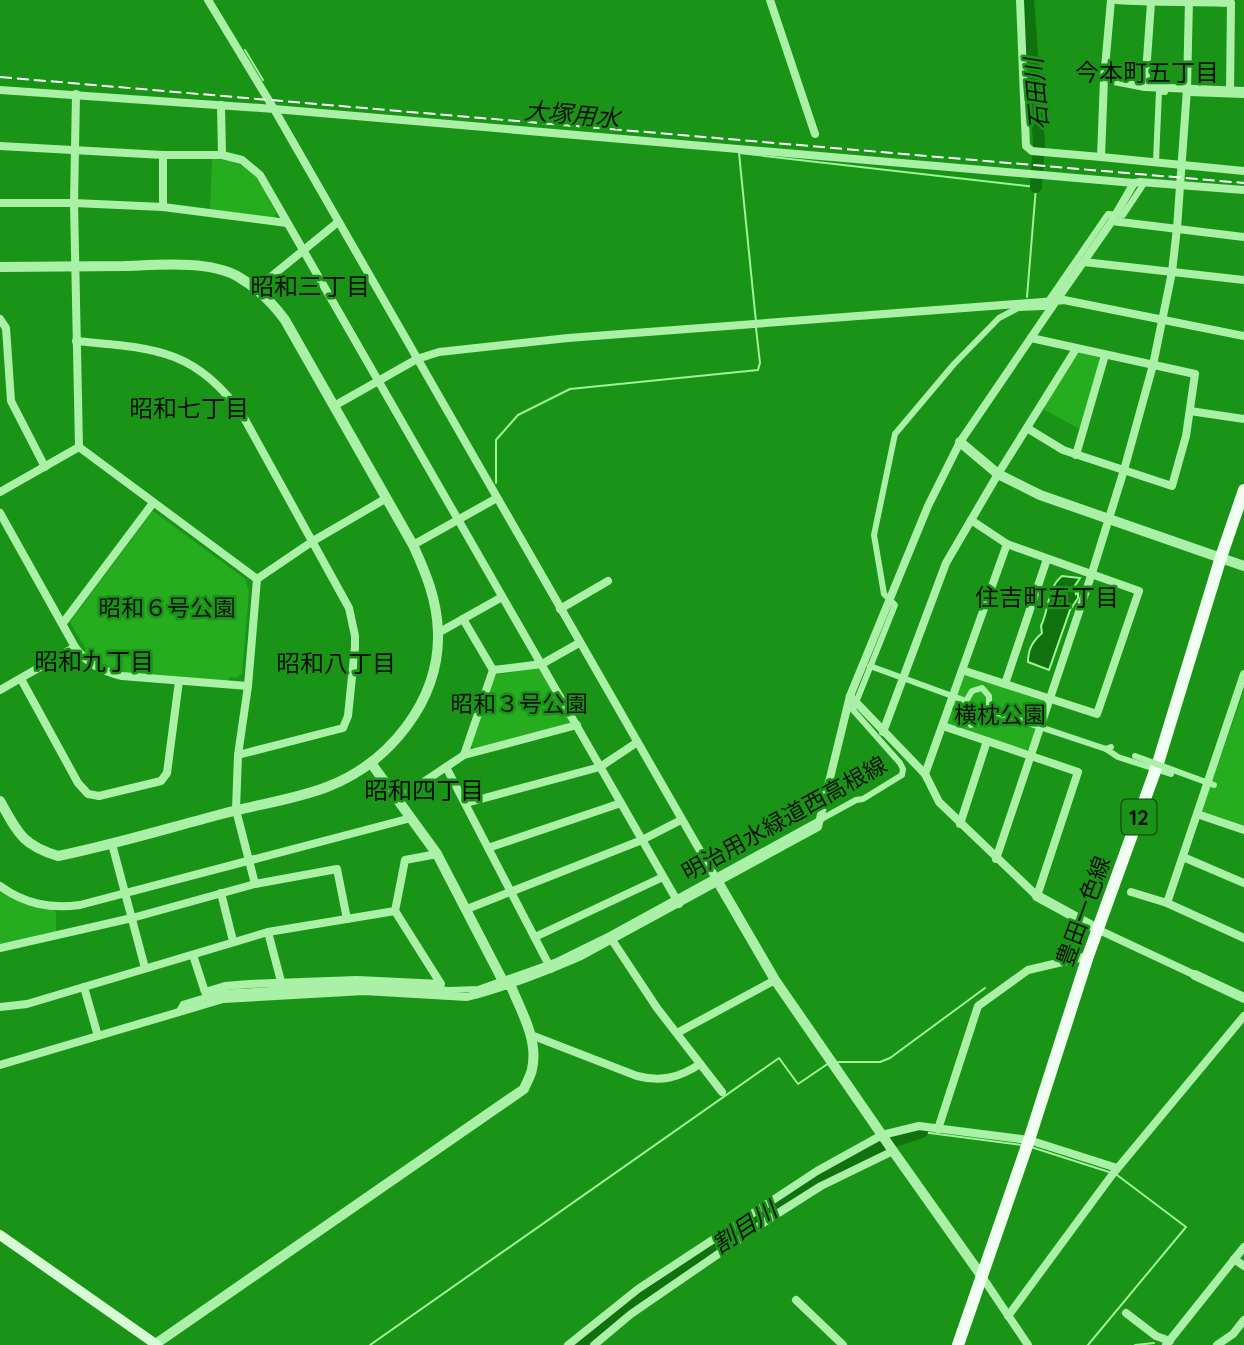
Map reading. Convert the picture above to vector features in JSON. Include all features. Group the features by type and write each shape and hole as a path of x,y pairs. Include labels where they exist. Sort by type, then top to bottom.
{"main road":[{"name":"豊田一色線","path":"958,1345 1028,1144 1087,956 1156,770 1244,490"},
{"path":"0,1235 155,1345"}],"street":[{"path":"208,0 274,109 636,743 775,980 1028,1345"},
{"path":"770,0 815,134"},
{"path":"1020,0 1026,146 1032,151 1244,171"},
{"path":"1101,157 1111,0"},
{"path":"1117,0 1151,3 1189,0 1231,3 1230,91"},
{"path":"996,859 1092,573 1153,365 1172,272 1177,228 1187,91 1189,0"},
{"path":"1146,87 1151,3"},
{"path":"1104,79 1146,87 1244,93"},
{"path":"0,90 274,109 1045,176 1244,190"},
{"path":"1156,161 1159,92 1244,93"},
{"path":"76,94 74,203 79,447"},
{"path":"221,105 222,155"},
{"path":"0,146 163,155 222,155 242,160 260,175 678,901"},
{"path":"163,155 163,208"},
{"path":"1114,218 1123,215 1145,182"},
{"path":"853,699 895,605 884,594 874,535 895,434 954,364 999,318 1017,308 1044,307 1052,301 1084,262 1134,183"},
{"path":"0,203 74,203 163,208 287,223"},
{"path":"193,955 205,992 225,986 467,997 550,967 611,940 716,880 818,827 853,699 889,600 928,506 960,442 1031,338 1108,214 1114,218 1244,237"},
{"path":"256,289 338,222"},
{"path":"1084,262 1244,280"},
{"path":"0,267 175,265 211,268 235,275 256,289 272,303 285,320 413,545 428,577 435,603 438,633 433,672 425,694 396,741 371,763 325,787 58,856 38,850 24,841 0,802"},
{"path":"334,406 417,359 439,352 568,338 1064,300 1244,336"},
{"path":"0,318 6,328 11,401 45,467"},
{"path":"1027,428 1076,455 1172,486 1190,411 1195,374 1031,338"},
{"path":"76,341 147,348 169,354 211,378 231,398 243,416 351,614 355,647 346,722 342,729 239,755"},
{"path":"883,732 946,564 1076,349"},
{"path":"1076,455 1105,355"},
{"path":"1190,411 1244,419"},
{"path":"960,442 998,474 1040,495 1244,566"},
{"path":"0,492 79,447"},
{"path":"79,447 257,579"},
{"path":"413,545 497,498"},
{"path":"257,579 313,541 386,499"},
{"path":"63,623 153,503"},
{"path":"0,513 75,647 90,664 105,672 248,686"},
{"path":"962,670 1097,715 1139,591 1007,544 971,520"},
{"path":"925,774 1007,544"},
{"path":"1005,684 1047,559"},
{"path":"255,884 236,810 257,579"},
{"path":"560,609 608,581"},
{"path":"438,633 502,597"},
{"path":"463,619 494,670"},
{"path":"494,670 542,664 579,643"},
{"path":"0,690 75,647"},
{"path":"870,666 966,701"},
{"path":"464,754 494,670"},
{"path":"1167,903 1244,674"},
{"path":"21,679 78,783 88,794 99,796 161,780 167,773 179,681"},
{"path":"982,688 989,696 989,710 980,722 971,724 964,715 966,701 972,691 982,688"},
{"path":"853,699 925,774 939,802 1037,896 1098,930 1244,998"},
{"name":"明治用水緑道西高根線","path":"819,820 856,800 863,799 902,775 900,763 853,710 853,699"},
{"path":"989,710 1109,748 1118,757 1171,774"},
{"path":"398,799 464,754 577,726"},
{"path":"943,726 1077,772 1037,896"},
{"path":"960,824 987,741"},
{"path":"466,803 600,766 636,743"},
{"path":"1135,755 1214,785"},
{"path":"155,1345 524,1089 533,1068 531,1035 467,909 437,854 371,763"},
{"path":"446,767 550,967"},
{"path":"488,848 621,803"},
{"path":"1197,814 1244,830"},
{"path":"0,887 16,897 46,906 80,905 411,818"},
{"path":"467,909 642,840 681,820"},
{"path":"112,844 145,968"},
{"path":"0,1065 223,999 384,980 440,984 395,911 405,860 437,854"},
{"path":"1183,857 1244,883"},
{"path":"0,948 132,918 255,884 337,869 346,919"},
{"path":"535,937 663,877"},
{"path":"1131,892 1167,903 1244,938"},
{"path":"221,893 233,941"},
{"name":"明治用水緑道西高根線","path":"550,967 678,901"},
{"path":"0,1007 27,1003 268,932 395,911"},
{"path":"268,932 284,990"},
{"path":"611,940 722,1092"},
{"path":"938,1129 978,1006 1028,970 1087,956"},
{"path":"677,1033 775,980"},
{"path":"84,987 98,1036"},
{"path":"1008,1316 1115,1171 1244,1016"},
{"path":"531,1035 653,1080 685,1074 700,1064"},
{"path":"568,1345 649,1282 817,1171 882,1135 919,1126 1028,1144 1115,1171"},
{"path":"594,1345 664,1290 801,1198 891,1149"},
{"path":"1126,1313 1168,1343 1244,1247"},
{"path":"1234,1259 1244,1266"},
{"path":"796,1300 843,1345"},
{"path":"1217,1345 1233,1334 1244,1320"}],"green space":[{"path":"212,159 237,164 253,174 276,213 274,219 210,210"},
{"path":"1080,353 1098,357 1100,360 1080,429 1043,409"},
{"name":"昭和６号公園","path":"153,511 245,579 249,591 242,674 237,678 229,677 228,682 123,673 105,669 83,653 86,649 70,622"},
{"name":"昭和３号公園","path":"539,668 570,719 567,724 474,749 470,744 494,675"},
{"name":"横枕公園","path":"965,674 1043,701 1029,749 1026,751 949,724 947,721"},
{"path":"1244,691 1244,827 1203,813 1202,810"},
{"path":"0,891 25,904 54,910 56,933 0,945"}],"shaded area":[{"path":"1062,576 1080,578 1074,587 1078,598 1070,610 1049,670 1028,662 1028,657 1036,639 1042,633 1041,626 1051,593"}],"waterway":[{"name":"石田川","path":"1028,0 1039,142 1036,187"},
{"name":"大塚用水","path":"245,50 263,80"},
{"path":"756,322 739,153 1036,187 1027,297"},
{"path":"496,483 496,440 518,415 570,389 758,370 760,363 756,328"},
{"path":"838,1062 880,1062 890,1058 985,988"},
{"path":"370,1345 779,1058 798,1084 829,1063"},
{"path":"922,1132 1022,1145"},
{"name":"割目川","path":"581,1345 652,1288 815,1180 894,1141 922,1132"},
{"path":"1031,1147 1109,1172"},
{"path":"1088,1345 1186,1227 1117,1175"},
{"path":"1135,1345 1154,1343"}],"railway":[{"path":"0,77 1244,183"}],"district":[{"name":"今本町五丁目","path":"1147,72"},
{"name":"昭和三丁目","path":"310,286"},
{"name":"昭和七丁目","path":"189,408"},
{"name":"住吉町五丁目","path":"1047,597"},
{"name":"昭和九丁目","path":"94,661"},
{"name":"昭和八丁目","path":"336,663"},
{"name":"昭和四丁目","path":"424,790"}]}
